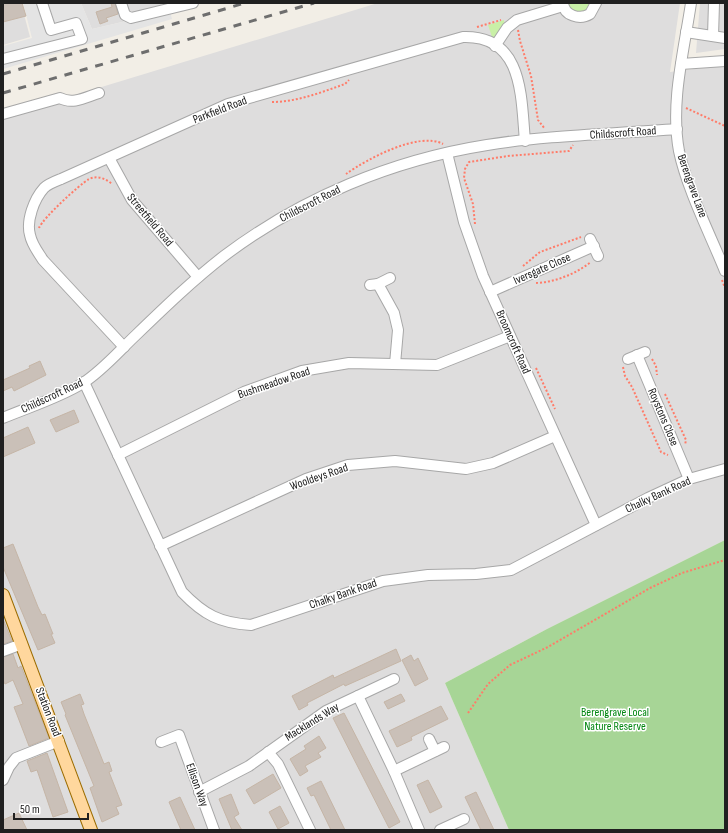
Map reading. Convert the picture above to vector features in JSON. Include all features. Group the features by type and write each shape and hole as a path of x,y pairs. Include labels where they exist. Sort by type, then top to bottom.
{"main road":[{"name":"Station Road","path":"3,595 59,741 91,830"}],"street":[{"path":"3,59 82,39 76,23 50,30 42,3"},
{"path":"121,3 125,15 131,18 193,3"},
{"path":"495,46 507,28 517,20 563,5 570,15 582,17 590,14 596,3"},
{"name":"Berengrave Lane","path":"691,3 676,103 677,129 684,169 723,275"},
{"path":"713,36 714,3"},
{"path":"686,32 725,38"},
{"name":"Parkfield Road","path":"124,347 43,260 33,246 29,233 30,217 35,202 45,188 61,178 228,104 463,37 481,40 495,46 510,60 517,73 525,140"},
{"path":"682,64 725,61"},
{"path":"3,114 60,98 73,102 100,93"},
{"name":"Childscroft Road","path":"3,418 84,382 124,347 198,277 267,226 318,198 394,167 447,149 525,140 677,129"},
{"name":"Broomcroft Road","path":"447,149 469,235 490,292 596,525"},
{"name":"Streetfield Road","path":"109,158 132,200 198,277"},
{"name":"Iversgate Close","path":"490,292 593,247"},
{"path":"390,278 374,285 395,319 398,330 395,364"},
{"name":"Bushmeadow Road","path":"118,455 244,392 302,371 349,364 437,365 510,336"},
{"name":"Roystons Close","path":"637,357 689,479"},
{"name":"Chalky Bank Road","path":"84,382 182,592 196,607 214,618 234,624 250,625 383,581 428,575 476,574 511,570 648,498 689,479 725,469"},
{"name":"Wooldeys Road","path":"160,546 306,479 348,465 396,461 466,468 493,463 555,436"},
{"path":"3,651 22,644"},
{"name":"Macklands Way","path":"199,792 231,777 326,711 394,679"},
{"path":"358,696 394,771 419,830"},
{"name":"Ellison Way","path":"161,742 179,735 214,830"},
{"path":"394,771 439,749 429,739"},
{"path":"3,780 9,766 16,758 59,741"},
{"path":"268,752 278,764 310,830"},
{"path":"440,830 464,819"}],"path":[{"path":"477,26 505,19"},
{"path":"518,26 519,39 531,76 538,120 547,132 543,132"},
{"path":"271,102 288,101 346,84 352,75"},
{"path":"676,103 725,126"},
{"path":"342,177 371,158 403,146 431,141 447,149"},
{"path":"476,228 473,204 464,178 465,169 469,163 508,156 569,151 573,144 578,144"},
{"path":"38,231 45,218 89,179 104,178 115,188 122,184"},
{"path":"521,269 536,254 569,240 587,236 597,257 583,267 550,282 530,283"},
{"path":"723,275 725,288"},
{"path":"660,382 656,366 637,357 625,377 632,386 661,452 673,458"},
{"path":"532,365 538,370 557,413"},
{"path":"663,388 686,440 684,448"},
{"path":"468,713 488,684 510,665 562,640 650,588 682,573 725,560"}],"shaded area":[{"path":"3,3 21,3 30,37 3,45"},
{"path":"23,3 81,3 92,29 170,11 172,19 3,69 3,46 32,38"},
{"path":"81,3 204,3 92,29"},
{"path":"378,3 680,3 670,72 725,65 725,540 547,629 445,683 509,830 3,830 3,117"},
{"path":"700,3 725,3 725,49 696,53"}],"green space":[{"path":"566,3 593,3 588,12 572,13"},
{"path":"504,20 505,26 495,37 492,37 488,25"},
{"name":"Berengrave Local Nature Reserve","path":"725,540 725,830 509,830 445,683 547,629"}],"building":[{"path":"3,3 22,3 26,16 3,22"},
{"path":"111,3 115,3 118,14 106,18 108,21 100,24 96,12 112,7"},
{"path":"40,361 46,375 14,391 12,387 3,391 3,380 30,368 29,366"},
{"path":"74,410 79,422 56,432 50,420"},
{"path":"28,427 35,443 3,457 3,438"},
{"path":"13,544 38,607 42,615 45,614 53,634 51,634 55,643 38,650 3,567 3,548"},
{"path":"3,619 12,641 3,644"},
{"path":"396,649 401,661 345,686 344,684 307,703 308,705 299,710 292,696 333,675 334,678"},
{"path":"13,654 18,668 21,666 49,738 29,746 14,707 23,704 13,680 5,684 3,680 3,657"},
{"path":"411,655 414,661 418,658 428,679 415,686 402,660"},
{"path":"80,694 84,704 81,705 84,714 104,764 109,762 112,771 109,772 122,805 116,807 119,814 102,822 90,788 94,786 61,702"},
{"path":"401,694 405,701 388,709 384,702"},
{"path":"441,706 448,719 411,737 412,740 397,747 389,731"},
{"path":"344,713 400,822 389,828 333,718"},
{"path":"319,736 326,748 318,753 321,757 305,766 308,771 300,776 290,759 306,749 304,746"},
{"path":"47,753 68,812 53,817 37,770 31,772 27,761"},
{"path":"273,774 281,788 254,804 246,790"},
{"path":"428,780 442,807 430,813 417,785"},
{"path":"321,781 345,830 331,830 314,795 311,796 307,788"},
{"path":"476,792 494,830 481,830 465,797"},
{"path":"231,794 239,814 234,817 242,830 232,830 219,799"},
{"path":"180,797 195,830 181,830 169,802"},
{"path":"280,806 289,823 278,829 269,812"},
{"path":"19,813 27,830 3,830 3,820"}],"railway":[{"path":"3,74 245,3"},
{"path":"3,93 314,3"}]}
